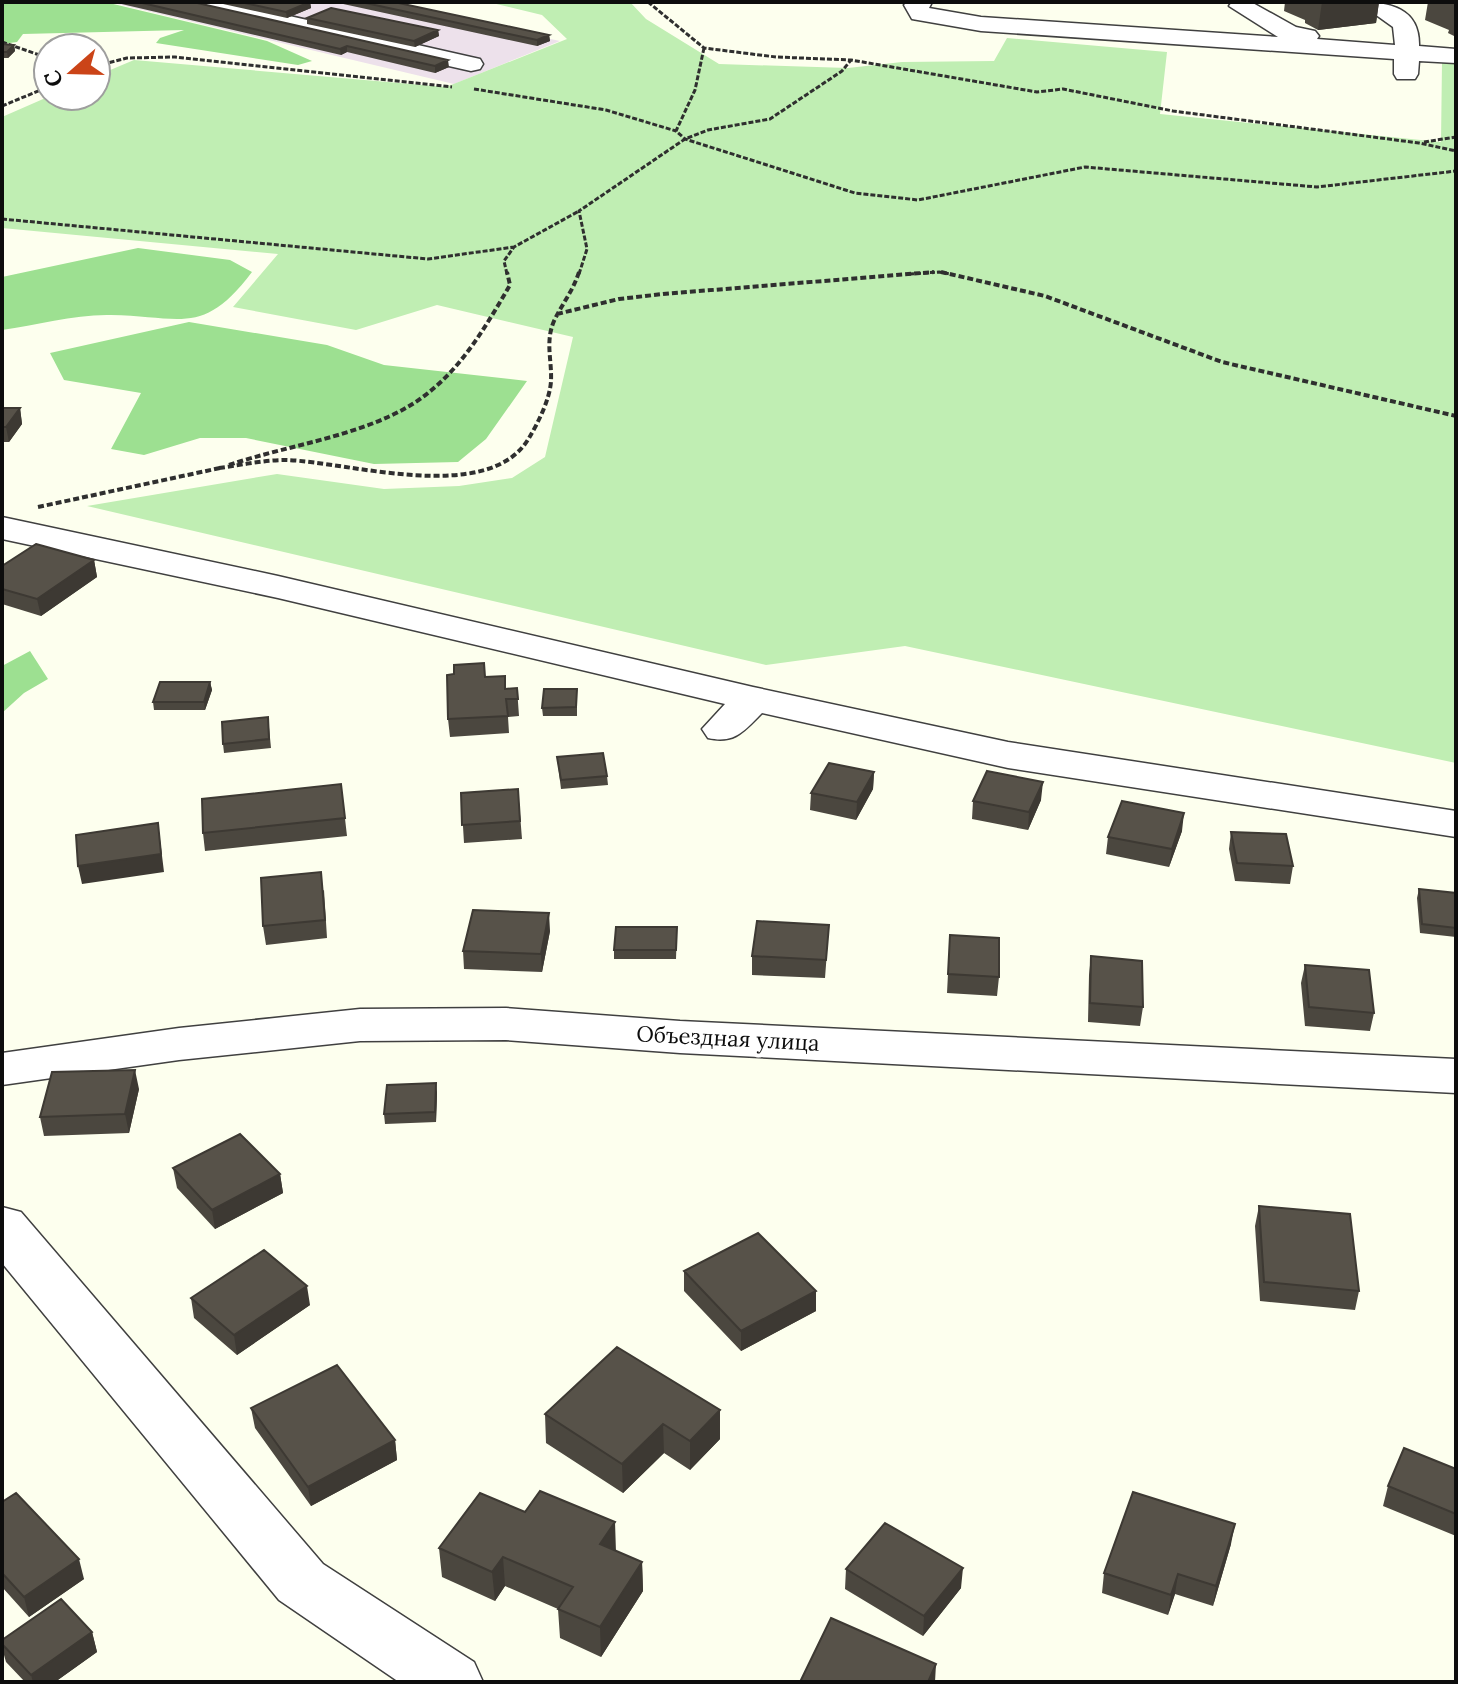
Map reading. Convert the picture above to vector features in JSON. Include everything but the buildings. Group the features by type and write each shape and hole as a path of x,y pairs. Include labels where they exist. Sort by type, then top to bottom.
{"street":[{"path":"197,2 471,64"},
{"path":"920,2 916,5 920,14 953,21 1456,56"},
{"path":"1183,39 1182,30 1223,29 1226,10 1271,2"},
{"path":"1370,2 1393,14 1405,25 1407,54"},
{"path":"1241,6 1289,33 1341,38 1378,34 1407,54 1456,47"},
{"path":"1393,14 1424,10"},
{"path":"430,55 492,47"},
{"path":"17,518 262,584 1008,755 1456,824"},
{"path":"723,729 753,699"},
{"name":"Объездная улица","path":"2,1069 179,1044 360,1025 506,1024 680,1037 1456,1076"},
{"path":"2,1226 301,1582 451,1682"}],"path":[{"path":"648,2 704,48 776,57 851,60 1037,92 1063,89 1173,111 1419,143 1456,151"},
{"path":"2,42 32,52"},
{"path":"676,131 695,90 704,48"},
{"path":"112,62 127,58 175,57 455,87"},
{"path":"2,219 428,259 514,247 579,211 685,139 708,130 770,119 842,71 851,60"},
{"path":"468,89 606,110 676,131 685,139 855,193 918,200 1085,167 1317,187 1456,171"},
{"path":"2,106 32,94"},
{"path":"1419,143 1456,137"},
{"path":"219,468 284,460 467,476 503,463 528,441 551,382 547,352 557,314 573,292 587,249 579,211"},
{"path":"17,518 219,468 272,448 383,419 425,397 474,344 506,292 510,285 504,261 514,247"},
{"path":"557,314 609,301 663,294 939,272 1045,296 1222,362 1456,416"}],"shaded area":[{"path":"109,2 376,2 560,41 454,84"}],"green space":[{"path":"2,2 105,2 267,41 312,61 298,65 156,43 160,38 184,30 32,32 23,34 17,42 2,44"},
{"path":"488,2 630,2 646,19 719,64 848,68 902,62 994,61 1007,38 1167,52 1160,114 1441,142 1442,62 1456,63 1456,763 905,646 766,665 87,506 277,474 384,489 459,486 512,478 545,457 573,337 437,305 356,330 233,307 278,254 2,228 2,117 32,104 32,112 112,112 112,69 134,60 446,87 567,39 542,15"},
{"path":"138,248 230,260 252,272 235,293 219,306 189,318 98,315 2,330 2,277"},
{"path":"189,322 327,345 384,365 527,381 486,439 458,462 374,464 246,438 200,438 144,455 111,449 141,393 64,380 50,353"},
{"path":"30,651 48,679 24,693 2,713 2,666"}]}
